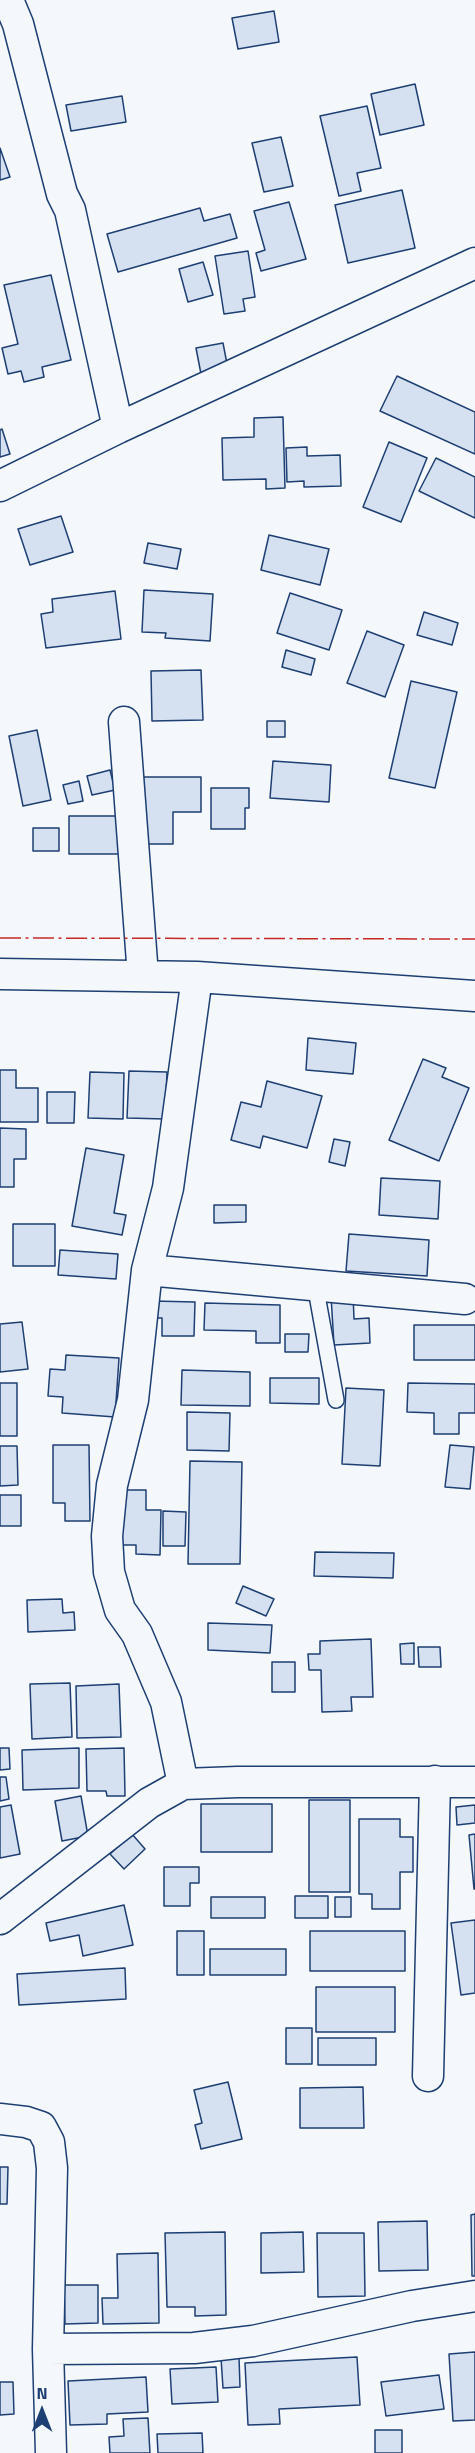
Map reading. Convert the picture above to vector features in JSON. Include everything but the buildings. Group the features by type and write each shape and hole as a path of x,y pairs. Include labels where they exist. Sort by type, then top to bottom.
{"street":[{"path":"8,0 18,24 62,194 70,210 118,428"},
{"path":"0,486 118,428 475,263"},
{"path":"124,722 143,975"},
{"path":"0,974 197,977 475,996"},
{"path":"183,1784 166,1702 137,1634 120,1610 109,1572 107,1536 112,1485 133,1400 147,1270 168,1188 197,977"},
{"path":"147,1270 465,1299"},
{"path":"428,2076 435,1780"},
{"path":"0,1919 140,1810 183,1784 435,1780 475,1782"},
{"path":"0,2119 26,2122 41,2127 49,2142 52,2168 48,2349 51,2453"},
{"path":"48,2349 194,2348 253,2341 412,2306 475,2296"}],"lane":[{"path":"315,1284 336,1400"}],"power":[{"path":"0,938 475,939"}]}
